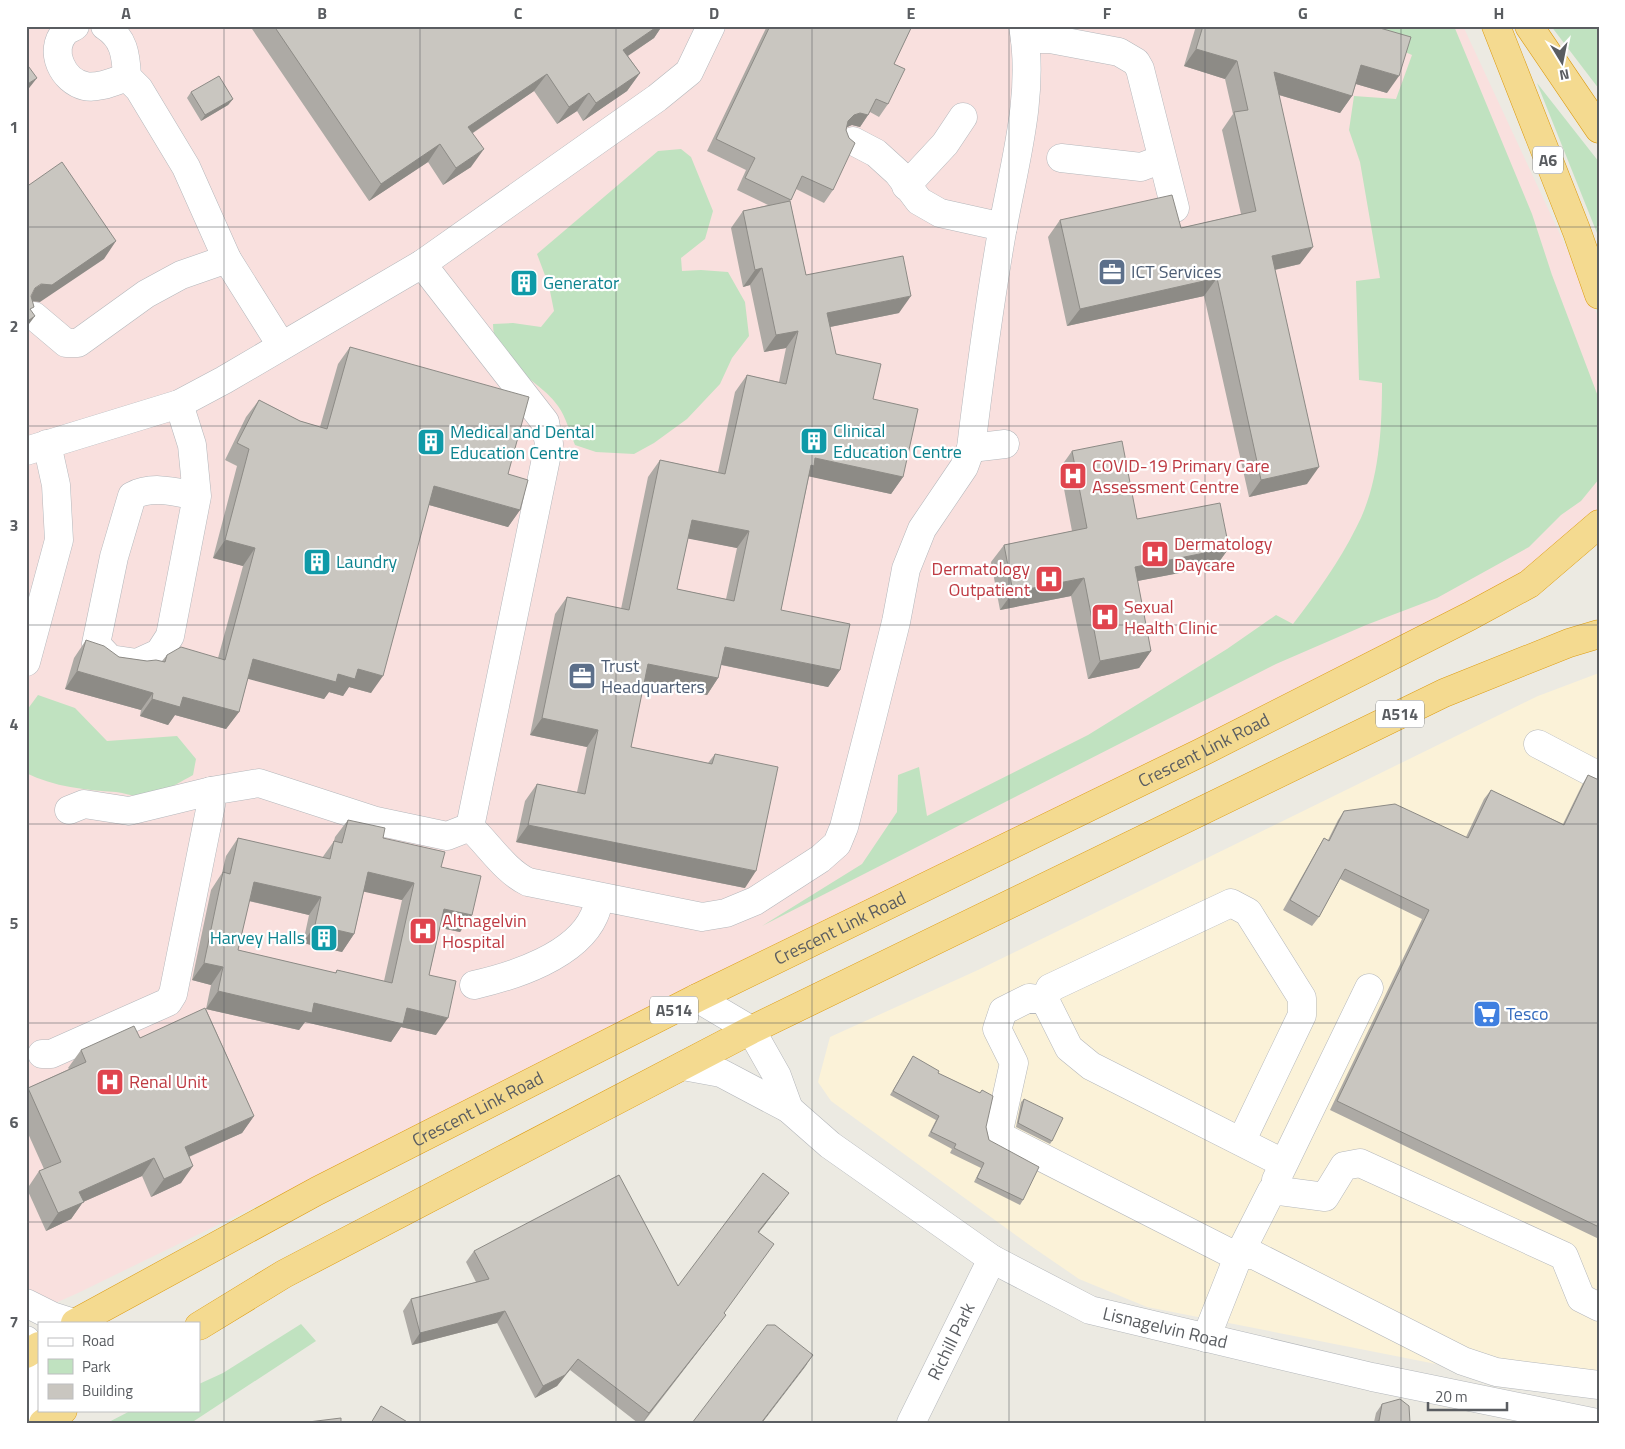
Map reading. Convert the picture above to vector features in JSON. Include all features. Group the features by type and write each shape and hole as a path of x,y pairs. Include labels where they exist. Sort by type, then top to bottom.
{"highway":[{"name":"A6","path":"1496,26 1577,232 1599,294"},
{"path":"1529,26 1599,128"},
{"name":"Crescent Link Road","path":"76,1322 317,1190 697,998 1202,752 1470,616 1528,584 1599,524"},
{"name":"A514","path":"200,1325 284,1274 751,1030 1444,692 1569,642 1599,634"},
{"path":"43,1423 60,1412"}],"street":[{"path":"75,26 64,33 57,51 62,71 75,82 86,86 127,77"},
{"path":"26,662 59,540 56,485 36,447 179,404 422,264 657,98 689,72 711,26"},
{"path":"113,29 126,54 127,77 139,89 186,166 227,259 281,344"},
{"path":"470,827 489,845 515,876 528,882 702,917 726,913 755,902 820,859 836,844 844,827 896,622 906,569 922,529 964,467 971,448 1003,227 1020,140 1027,69 1024,32 1119,52 1136,62 1140,69 1175,208"},
{"path":"906,186 945,144 963,117"},
{"path":"853,141 876,153 898,173 919,201 940,212 1003,227"},
{"path":"1061,158 1141,167 1162,159"},
{"path":"34,316 66,343 78,343 155,289 181,275 227,259"},
{"path":"422,264 544,422 549,438 545,469 470,827"},
{"path":"179,404 192,446 197,496 170,636 159,653 137,663 110,659 96,644 114,557 132,496 144,490 167,490 197,496"},
{"path":"971,448 1005,444"},
{"path":"1538,744 1599,776"},
{"path":"69,810 84,804 129,811 211,791 259,783 376,821 447,836 470,827"},
{"path":"42,1054 51,1054 168,1002 173,994 211,805 211,791"},
{"path":"474,985 504,978 530,967 568,945 582,934 594,916 600,897"},
{"path":"1242,1142 1302,1015 1302,998 1248,912 1231,903 1050,988 1045,1000 1069,1048 1091,1066 1156,1101 1283,1164"},
{"path":"1206,1338 1245,1256 1283,1164 1369,988"},
{"path":"697,998 751,1030 777,1076 788,1109"},
{"path":"1045,1000 1029,998 1003,1011 997,1029 1014,1063 998,1135 1463,1361 1496,1372 1599,1385"},
{"name":"Lisnagelvin Road","path":"683,1066 721,1073 788,1109 830,1145 992,1259 1090,1310 1372,1377 1597,1423"},
{"path":"1272,1190 1325,1198 1344,1166 1360,1163 1564,1256 1581,1298 1599,1307"},
{"name":"Richill Park","path":"911,1423 992,1259"},
{"path":"26,1303 52,1316 71,1322"},
{"path":"26,1410 34,1380 31,1348"}],"shaded area":[{"name":"Altnagelvin Hospital","path":"26,26 1463,26 1599,318 1599,529 1562,569 78,1293 26,1316"},
{"path":"1599,673 1599,1396 1147,1307 1079,1279 831,1101 818,1082 830,1037 978,970 1538,696"}],"green space":[{"path":"1354,26 1454,26 1532,214 1552,275 1599,399 1599,479 1581,501 1561,515 1529,547 1437,598 1366,625 1276,664 762,926 862,864 897,812 898,775 919,767 927,816 1088,735 1227,649 1276,615 1293,624 1327,578 1364,511 1374,476 1380,439 1382,383 1359,380 1356,281 1380,278 1360,162 1349,130 1354,96 1396,99 1412,55 1378,40"},
{"path":"1551,26 1599,26 1599,89"},
{"path":"1537,83 1599,162 1599,238"},
{"path":"681,149 691,157 713,211 705,239 681,258 682,271 728,272 745,302 749,336 732,358 720,384 687,419 654,443 634,454 596,452 575,445 566,420 558,406 508,360 500,350 495,338 493,324 513,323 541,327 554,311 549,286 537,254 658,151"},
{"path":"38,695 75,708 107,741 177,736 196,759 193,775 162,791 140,796 70,787 48,782 26,773 27,710"},
{"path":"301,1324 316,1341 191,1423 107,1423 128,1412 200,1412 200,1384 223,1373"}],"building":[{"path":"274,26 658,26 623,50 640,73 596,103 589,93 569,107 547,74 468,127 484,149 456,168 440,144 381,184"},
{"path":"770,26 912,26 894,64 905,69 888,104 876,99 868,115 860,113 854,115 848,121 846,130 849,138 855,143 833,190 802,176 791,200 745,178 755,158 716,139"},
{"path":"1203,26 1373,26 1411,37 1399,76 1361,65 1352,96 1274,72 1313,247 1272,256 1319,467 1261,480 1217,278 1080,309 1060,220 1172,195 1181,228 1256,211 1234,112 1248,110 1237,61 1196,49"},
{"path":"26,63 37,78 26,85"},
{"path":"219,76 233,99 205,115 191,92"},
{"path":"62,162 116,241 52,285 41,284 35,288 31,296 34,307 30,309 35,316 26,322 26,181 29,185"},
{"path":"790,201 806,275 903,256 911,296 827,313 836,354 881,364 873,399 918,409 903,477 815,458 814,466 811,465 781,610 850,624 840,670 725,647 718,678 648,664 631,747 712,764 715,754 778,767 756,871 528,825 537,784 585,794 598,730 542,718 567,597 629,610 660,460 725,474 747,375 786,384 798,331 776,335 762,268 755,270 743,211","holes":["692,520 749,531 734,601 677,589"]},
{"path":"350,347 529,397 508,474 528,480 520,510 434,486 383,676 358,669 355,679 338,674 336,682 253,659 239,712 183,697 180,707 152,699 153,693 77,671 86,640 104,646 119,657 165,662 167,655 181,647 225,660 255,548 225,540 249,449 237,443 259,400 300,421 327,429"},
{"path":"1122,441 1137,519 1220,503 1229,548 1135,567 1151,651 1100,661 1084,578 1013,592 1004,545 1087,528 1072,451"},
{"name":"Tesco","path":"1588,775 1599,780 1599,1227 1337,1101 1429,910 1345,869 1319,917 1290,900 1324,838 1329,841 1344,811 1395,804 1468,838 1491,790 1564,825"},
{"path":"348,820 385,828 383,838 445,852 441,867 481,876 472,915 444,909 429,975 456,981 448,1018 407,1008 403,1024 314,1003 312,1013 218,991 223,967 204,963 223,872 230,874 238,838 330,859 334,841 342,843","holes":["368,872 414,883 392,983 337,970 336,973 238,950 254,882 321,897 315,925 354,934"]},
{"path":"205,1008 254,1116 185,1147 193,1166 164,1179 154,1158 79,1192 84,1202 58,1213 39,1171 61,1162 28,1088 86,1062 81,1050 134,1026 140,1038"},
{"path":"913,1056 939,1071 938,1073 980,1093 982,1090 993,1096 986,1127 989,1140 1039,1167 1023,1200 977,1178 984,1163 954,1148 956,1144 931,1132 939,1116 893,1091"},
{"path":"1024,1099 1063,1118 1052,1141 1018,1123"},
{"path":"763,1173 789,1193 758,1232 774,1244 724,1313 726,1315 649,1413 578,1359 565,1375 543,1386 505,1311 420,1333 411,1299 489,1279 474,1251 619,1175 678,1286"},
{"path":"767,1325 775,1325 813,1355 761,1423 692,1423"},
{"path":"1400,1399 1409,1406 1410,1423 1366,1423 1379,1421 1382,1404"},
{"path":"381,1406 409,1423 371,1423"},
{"path":"341,1418 341,1423 300,1423"}],"place":[{"name":"ICT Services","path":"1112,272"},
{"name":"Generator","path":"524,283"},
{"name":"Clinical Education Centre","path":"814,441"},
{"name":"Medical and Dental Education Centre","path":"431,442"},
{"name":"COVID-19 Primary Care Assessment Centre","path":"1073,476"},
{"name":"Dermatology Daycare","path":"1155,554"},
{"name":"Laundry","path":"317,562"},
{"name":"Dermatology Outpatient","path":"1049,579"},
{"name":"Sexual Health Clinic","path":"1105,617"},
{"name":"Trust Headquarters","path":"582,676"},
{"name":"Altnagelvin Hospital","path":"423,931"},
{"name":"Harvey Halls","path":"324,938"},
{"name":"Tesco","path":"1487,1014"},
{"name":"Renal Unit","path":"110,1082"}]}
